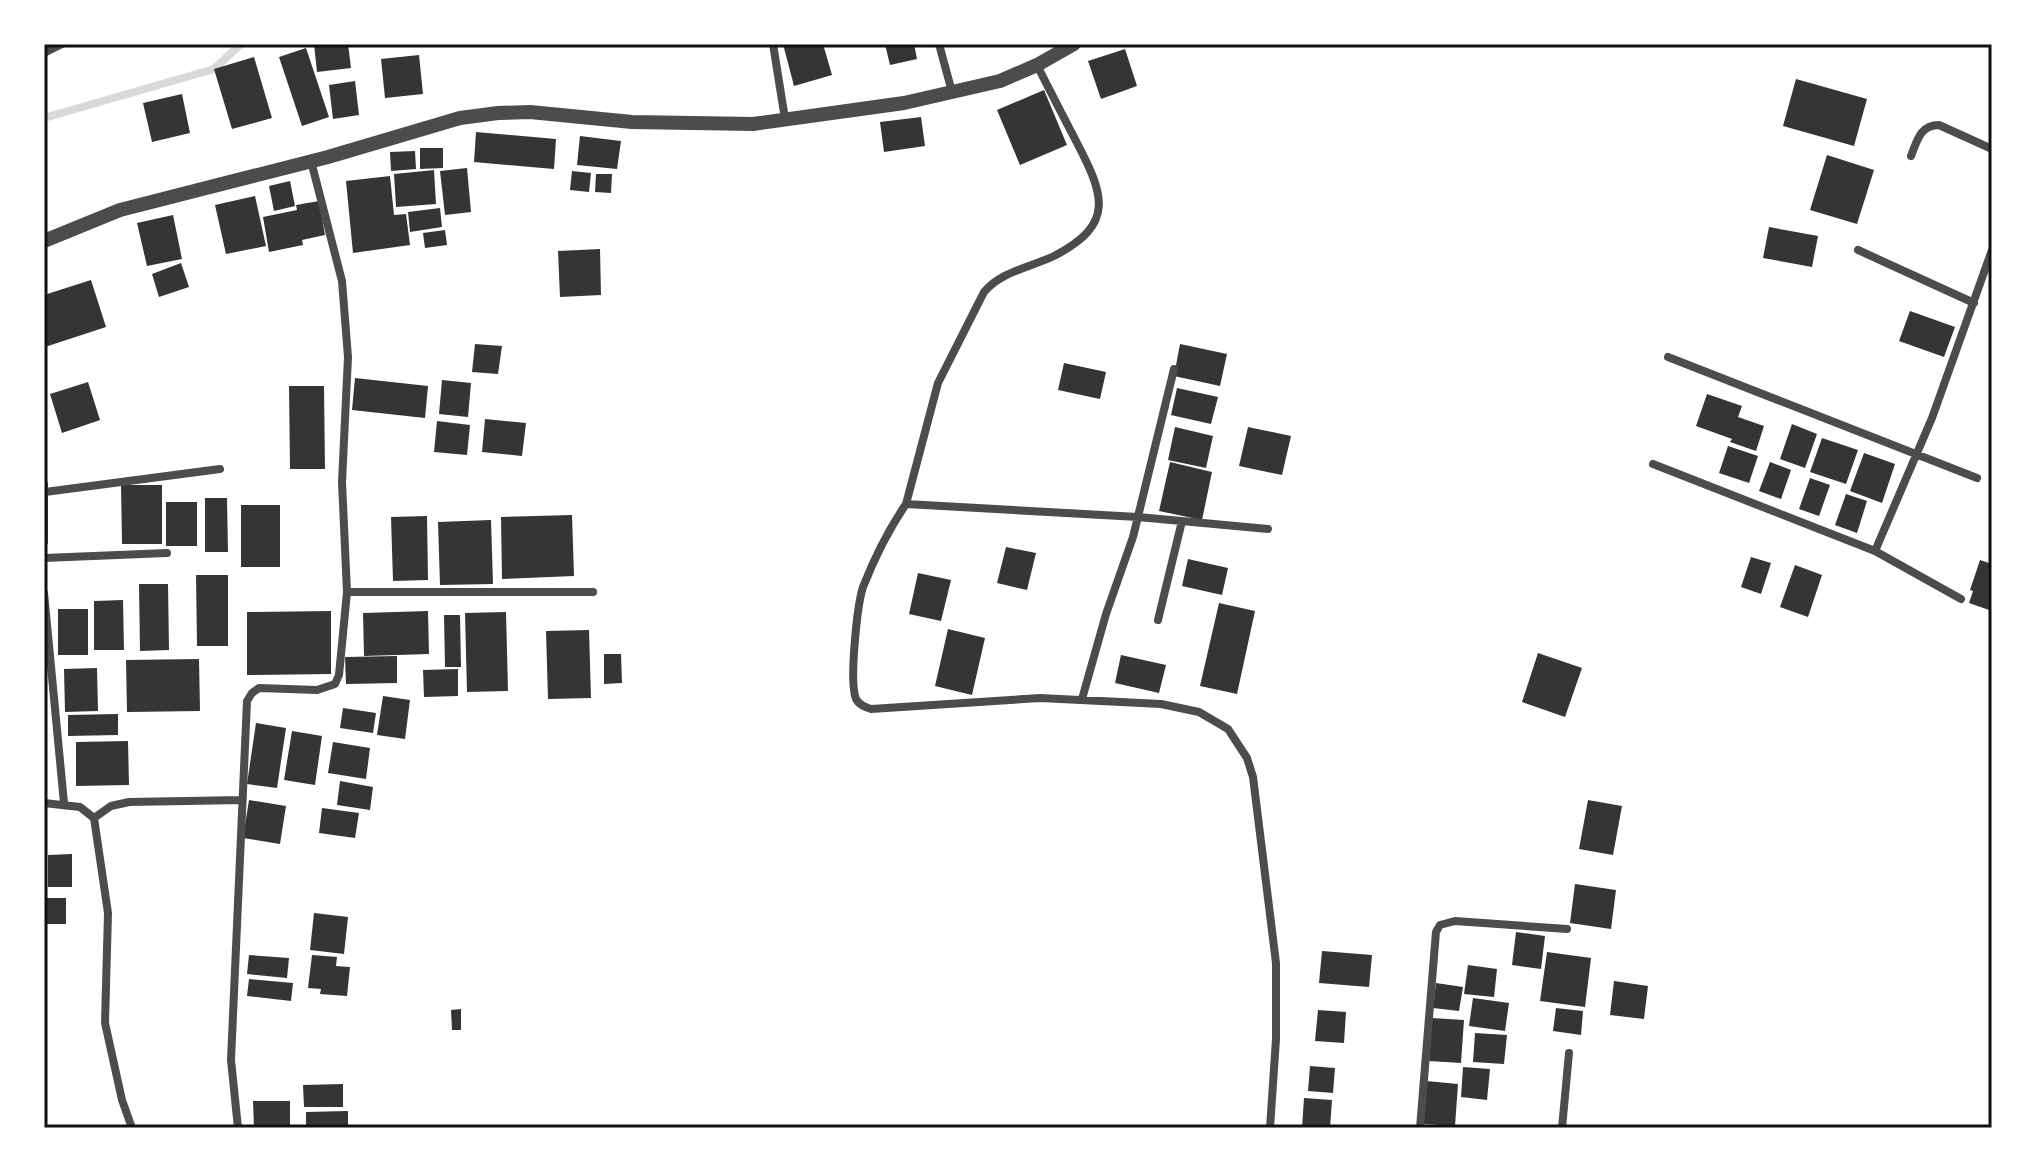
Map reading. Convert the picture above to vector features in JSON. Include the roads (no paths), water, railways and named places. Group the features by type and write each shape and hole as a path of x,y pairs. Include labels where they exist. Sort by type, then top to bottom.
{"street":[{"path":"44,53 62,44"},
{"path":"773,44 785,119"},
{"path":"939,44 952,92"},
{"path":"44,241 120,210 311,161 460,118 530,112 660,123 753,124 904,103 1000,81 1074,44"},
{"path":"1037,65 1094,176 1100,199 1098,213 1091,229 1076,245 1002,276 984,292 938,383 906,504 868,578 857,611 855,698 871,709 1040,698 1161,704 1199,712 1228,729 1247,758 1253,777 1276,963 1276,1039 1270,1128"},
{"path":"1911,156 1918,137 1924,128 1931,125 1939,125 1992,149"},
{"path":"238,1128 231,1060 247,701 259,688 317,690 335,684 339,675 347,592 342,482 348,357 342,281 311,161"},
{"path":"1858,250 1974,303"},
{"path":"1875,551 1932,418 1992,250"},
{"path":"1668,357 1977,478"},
{"path":"1082,699 1138,517 1174,369"},
{"path":"1653,464 1875,551 1961,599"},
{"path":"44,542 45,488 220,469"},
{"path":"906,504 1138,517 1268,529"},
{"path":"1158,620 1182,521"},
{"path":"44,558 167,553"},
{"path":"347,592 593,592"},
{"path":"44,593 64,803"},
{"path":"94,818 111,806 129,802 242,800"},
{"path":"44,803 80,807 94,818 108,913 105,1023 122,1100 132,1128"},
{"path":"1420,1128 1436,932 1440,925 1455,921 1567,929"},
{"path":"1562,1128 1569,1053"}],"waterway":[{"path":"44,118 214,69 241,44"}]}
